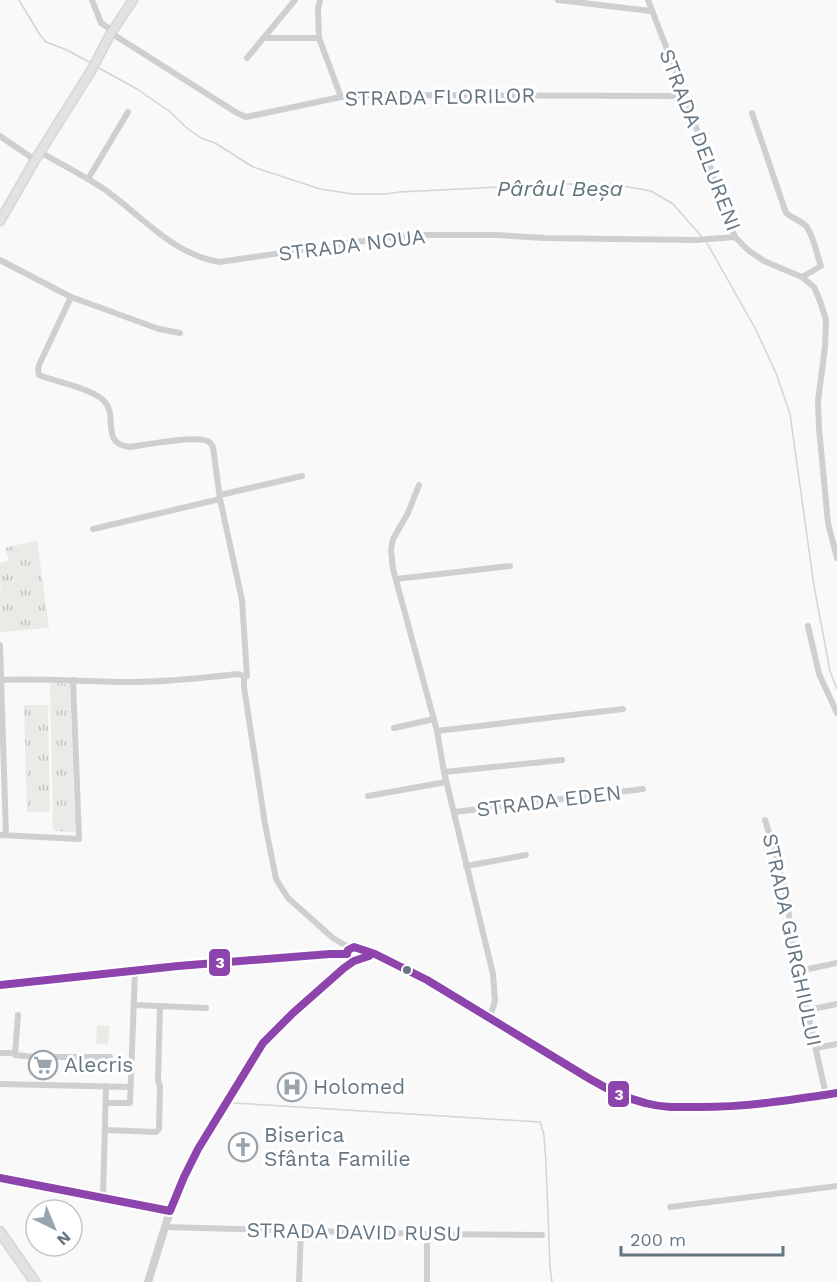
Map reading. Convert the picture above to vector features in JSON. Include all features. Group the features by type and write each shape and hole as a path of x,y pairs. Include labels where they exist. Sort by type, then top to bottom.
{"main road":[{"path":"0,221 37,156 91,71 112,32 134,0"},
{"path":"0,1232 34,1282"}],"street":[{"name":"STRADA FLORILOR","path":"92,0 101,23 112,32 246,117 341,97 384,94 685,96"},
{"path":"247,58 295,0"},
{"path":"320,0 319,38 341,97"},
{"path":"558,0 651,11"},
{"name":"STRADA DELURENI","path":"648,0 735,237 764,261 802,277 814,287 820,301 826,320 818,400 819,428 828,523 837,558"},
{"path":"264,38 319,38"},
{"path":"88,179 128,112"},
{"path":"752,113 786,213 807,228 821,266 802,277"},
{"name":"STRADA NOUA","path":"0,136 88,179 159,234 195,254 219,262 384,238 422,235 697,240 735,237"},
{"path":"0,260 71,297 159,329 180,333"},
{"path":"71,297 39,364 39,375 92,393 105,401 109,408 114,439 123,447 181,440 205,440 213,447 220,497 242,600 247,676 244,676"},
{"path":"93,530 302,476"},
{"name":"STRADA EDEN","path":"420,486 393,539 391,550 396,579 437,731 446,783 493,974 495,1001 490,1017"},
{"path":"396,579 510,566"},
{"path":"808,626 819,674 837,713"},
{"path":"0,645 3,835 79,839 74,680"},
{"path":"2,680 163,682 238,674 244,676"},
{"path":"244,676 265,824 276,879 288,898 353,955"},
{"path":"437,731 622,709"},
{"path":"394,728 434,719"},
{"name":"STRADA EDEN","path":"444,772 562,760"},
{"path":"368,796 446,783"},
{"name":"STRADA EDEN","path":"454,812 643,789"},
{"name":"STRADA GURGHIULUI","path":"765,820 783,882 792,943 826,1095"},
{"path":"466,866 526,855"},
{"path":"0,984 178,966 329,954 375,954 427,980 598,1083 642,1102 668,1107 752,1105 837,1093"},
{"path":"149,1282 179,1188 193,1159 263,1043 344,968 353,955"},
{"path":"800,971 837,963"},
{"path":"106,1103 130,1103 135,971"},
{"path":"808,1010 837,1004"},
{"path":"134,1005 206,1008"},
{"path":"105,1130 156,1132 159,1129 160,1006"},
{"path":"15,1053 18,1015"},
{"path":"816,1048 837,1044"},
{"path":"0,1053 36,1057 110,1057"},
{"path":"0,1084 131,1087"},
{"path":"103,1197 106,1086"},
{"path":"0,1178 170,1211"},
{"path":"670,1207 837,1186"},
{"name":"STRADA DAVID RUSU","path":"165,1227 542,1235"},
{"path":"299,1282 301,1231"},
{"path":"427,1234 427,1282"}],"green space":[{"path":"37,540 49,628 0,632 0,563 9,561 5,548"},
{"path":"50,683 70,684 75,832 53,831"},
{"path":"24,705 49,705 50,812 27,812"},
{"path":"97,1025 110,1026 108,1045 96,1044"}],"waterway":[{"name":"Pârâul Beșa","path":"19,0 46,42 91,63"},
{"name":"Pârâul Beșa","path":"97,67 137,89 169,111 201,138 215,143 253,167 320,189 353,194 385,194 563,184 612,184 651,191 673,204 702,237"},
{"name":"Pârâul Beșa","path":"707,243 755,328 776,373 790,414 814,586 830,671 837,689"},
{"path":"234,1103 540,1122 544,1135 552,1282"}],"transit line":[{"name":"3","path":"0,985 178,966 347,954 348,950 354,947 375,954 427,980 596,1083 638,1101 665,1106 717,1107 769,1103 837,1093"},
{"name":"3","path":"0,1178 170,1211 198,1149 263,1043 344,968 354,961 369,956"}],"place":[{"name":"Alecris","path":"43,1065"},
{"name":"Holomed","path":"292,1087"},
{"name":"Biserica Sfânta Familie","path":"243,1147"}]}
